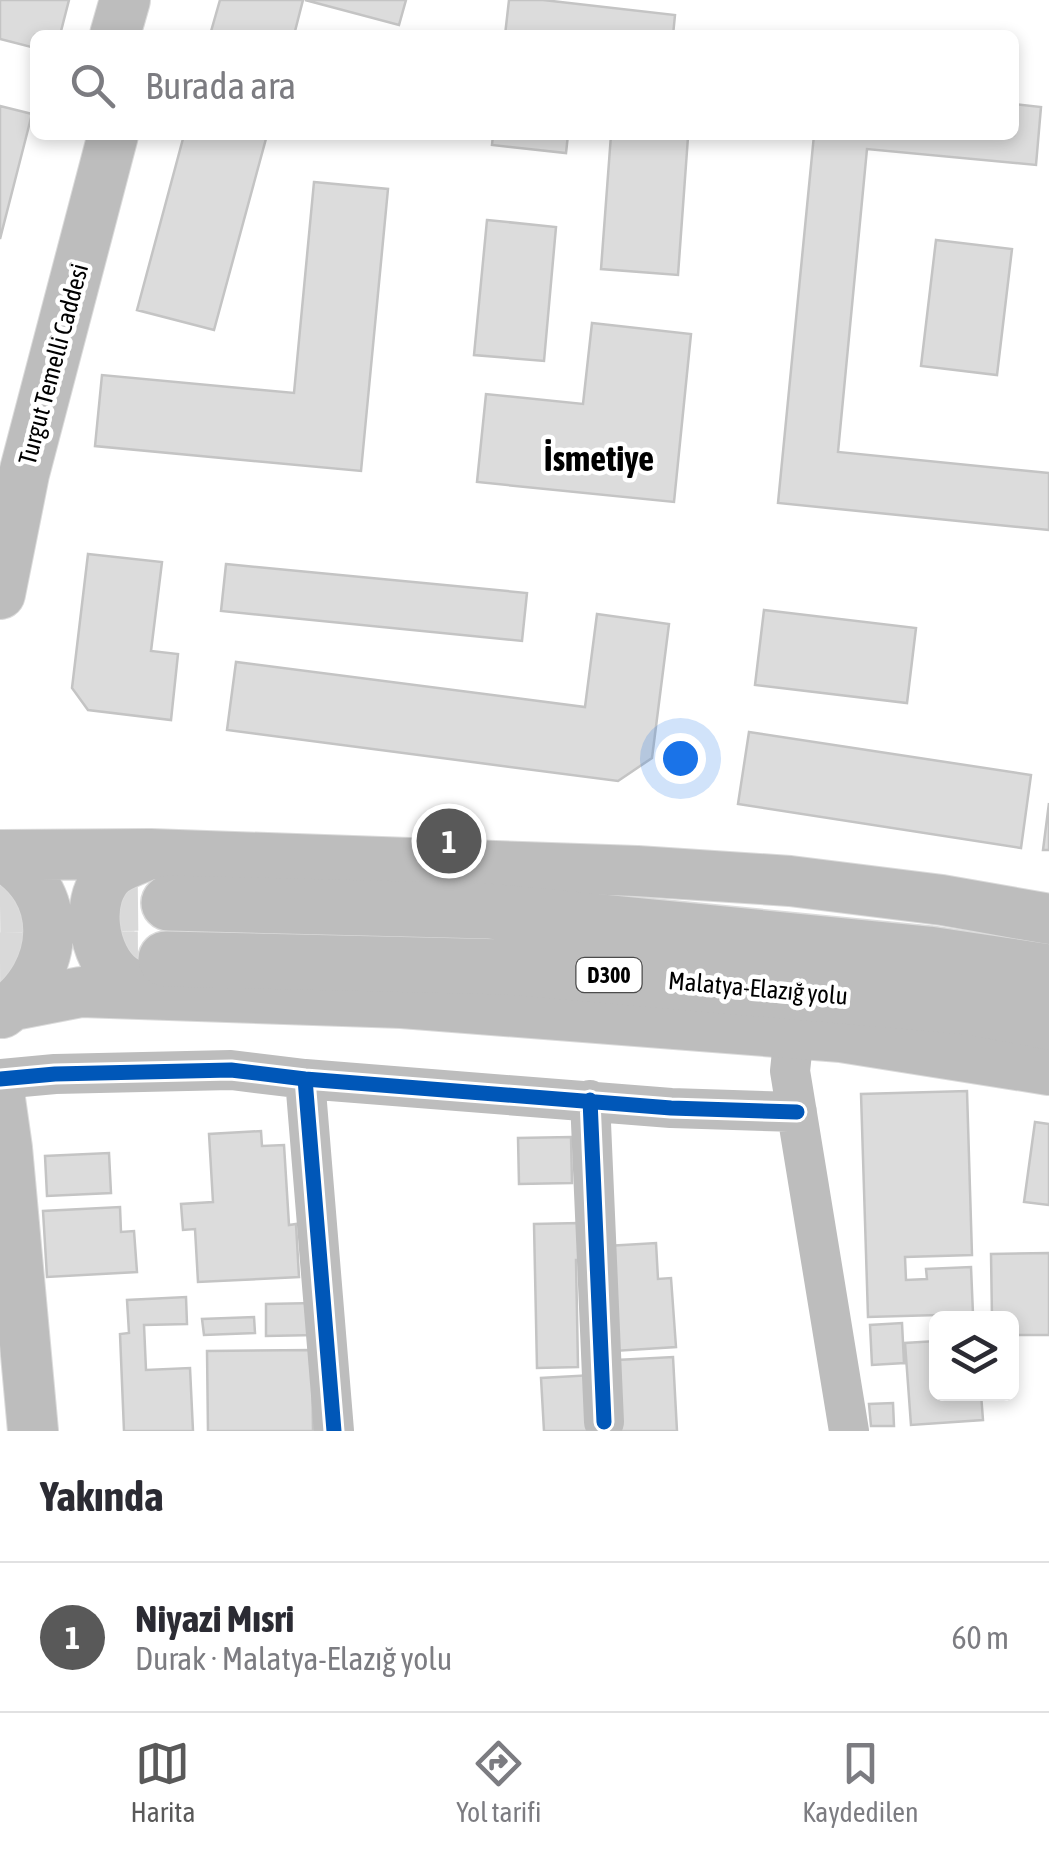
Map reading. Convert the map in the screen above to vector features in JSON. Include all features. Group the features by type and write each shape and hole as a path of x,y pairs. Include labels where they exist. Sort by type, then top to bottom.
{"highway":[{"name":"D300","path":"159,878 910,952 1049,972"},
{"name":"Malatya-Elazığ yolu","path":"163,976 506,967 969,1008 1049,1022"}],"main road":[{"path":"117,30 125,0"},
{"path":"140,30 148,0"},
{"name":"Turgut Temelli Caddesi","path":"0,464 87,140"},
{"name":"Turgut Temelli Caddesi","path":"0,594 24,474 113,140"},
{"path":"0,855 159,878 637,871 790,881 942,900 1049,919"},
{"path":"0,855 16,863 31,880 44,906 49,938 40,974 30,990 7,1010"},
{"path":"159,878 114,871 100,888 92,916 99,945 120,978 163,976 402,1002 841,1037 1049,1070"},
{"path":"7,1010 163,976"},
{"path":"0,1099 8,1148 32,1431"}],"street":[{"path":"794,1034 790,1071 849,1431"},
{"path":"0,1080 54,1074 231,1070 671,1108 797,1112"},
{"path":"305,1079 334,1431"},
{"path":"590,1100 604,1422"}],"shaded area":[{"path":"135,888 134,970 102,921 124,891"}],"building":[{"path":"0,0 69,0 61,30 30,30 30,47 0,39"},
{"path":"220,0 303,0 295,30 211,30"},
{"path":"305,0 406,0 399,25"},
{"path":"509,0 543,0 675,15 674,30 506,30"},
{"path":"1019,105 1041,107 1036,165 867,149 838,452 1049,473 1049,530 778,503 814,140 1019,140"},
{"path":"0,106 30,114 30,122 0,239"},
{"path":"183,140 266,140 214,330 137,310"},
{"path":"492,140 567,140 566,153 492,145"},
{"path":"611,140 688,140 678,275 601,269"},
{"path":"314,182 388,189 361,471 95,446 102,375 294,393"},
{"path":"487,220 556,227 544,361 474,355"},
{"path":"936,240 1012,249 997,375 921,366"},
{"path":"592,323 691,334 674,502 477,482 486,394 583,404"},
{"path":"88,554 162,562 151,651 178,654 171,720 88,710 72,688"},
{"path":"226,564 527,593 522,641 221,611"},
{"path":"764,610 916,628 907,703 755,685"},
{"path":"597,614 669,624 652,758 618,781 227,730 236,662 585,707"},
{"path":"749,732 1031,775 1021,848 738,804"},
{"path":"1049,803 1049,850 1043,850"},
{"path":"967,1091 972,1255 905,1257 906,1280 927,1279 926,1269 971,1267 973,1311 868,1317 861,1094"},
{"path":"1035,1122 1049,1124 1049,1205 1024,1202"},
{"path":"261,1131 262,1146 284,1145 289,1225 296,1224 299,1277 198,1282 195,1229 183,1230 181,1204 213,1202 209,1134"},
{"path":"571,1137 572,1183 519,1184 518,1138"},
{"path":"109,1153 111,1193 47,1196 45,1156"},
{"path":"120,1207 121,1232 134,1231 137,1272 47,1277 43,1211"},
{"path":"579,1223 578,1367 537,1368 534,1224"},
{"path":"656,1243 658,1279 671,1278 676,1347 614,1351 607,1246"},
{"path":"1049,1253 1049,1335 1019,1335 1019,1311 992,1311 991,1254"},
{"path":"186,1297 187,1324 144,1325 146,1370 190,1368 193,1431 124,1431 120,1334 129,1333 127,1300"},
{"path":"315,1303 316,1335 266,1336 266,1304"},
{"path":"254,1317 255,1333 204,1335 202,1319"},
{"path":"902,1323 904,1363 872,1365 870,1325"},
{"path":"929,1341 929,1401 982,1401 983,1420 911,1425 905,1343"},
{"path":"312,1350 313,1431 208,1431 207,1351"},
{"path":"673,1357 677,1431 620,1431 617,1360"},
{"path":"593,1375 596,1431 544,1431 541,1378"},
{"path":"893,1403 894,1426 871,1426 869,1404"}],"tunnel":[{"path":"0,905 169,903"},
{"path":"0,960 152,959"}],"cycle path":[{"path":"0,1079 231,1070 671,1108 797,1112"},
{"path":"305,1079 334,1431"},
{"path":"590,1100 604,1422"}],"place":[{"name":"Niyazi Mısri","path":"449,841"}],"district":[{"name":"İsmetiye","path":"599,459"}]}
